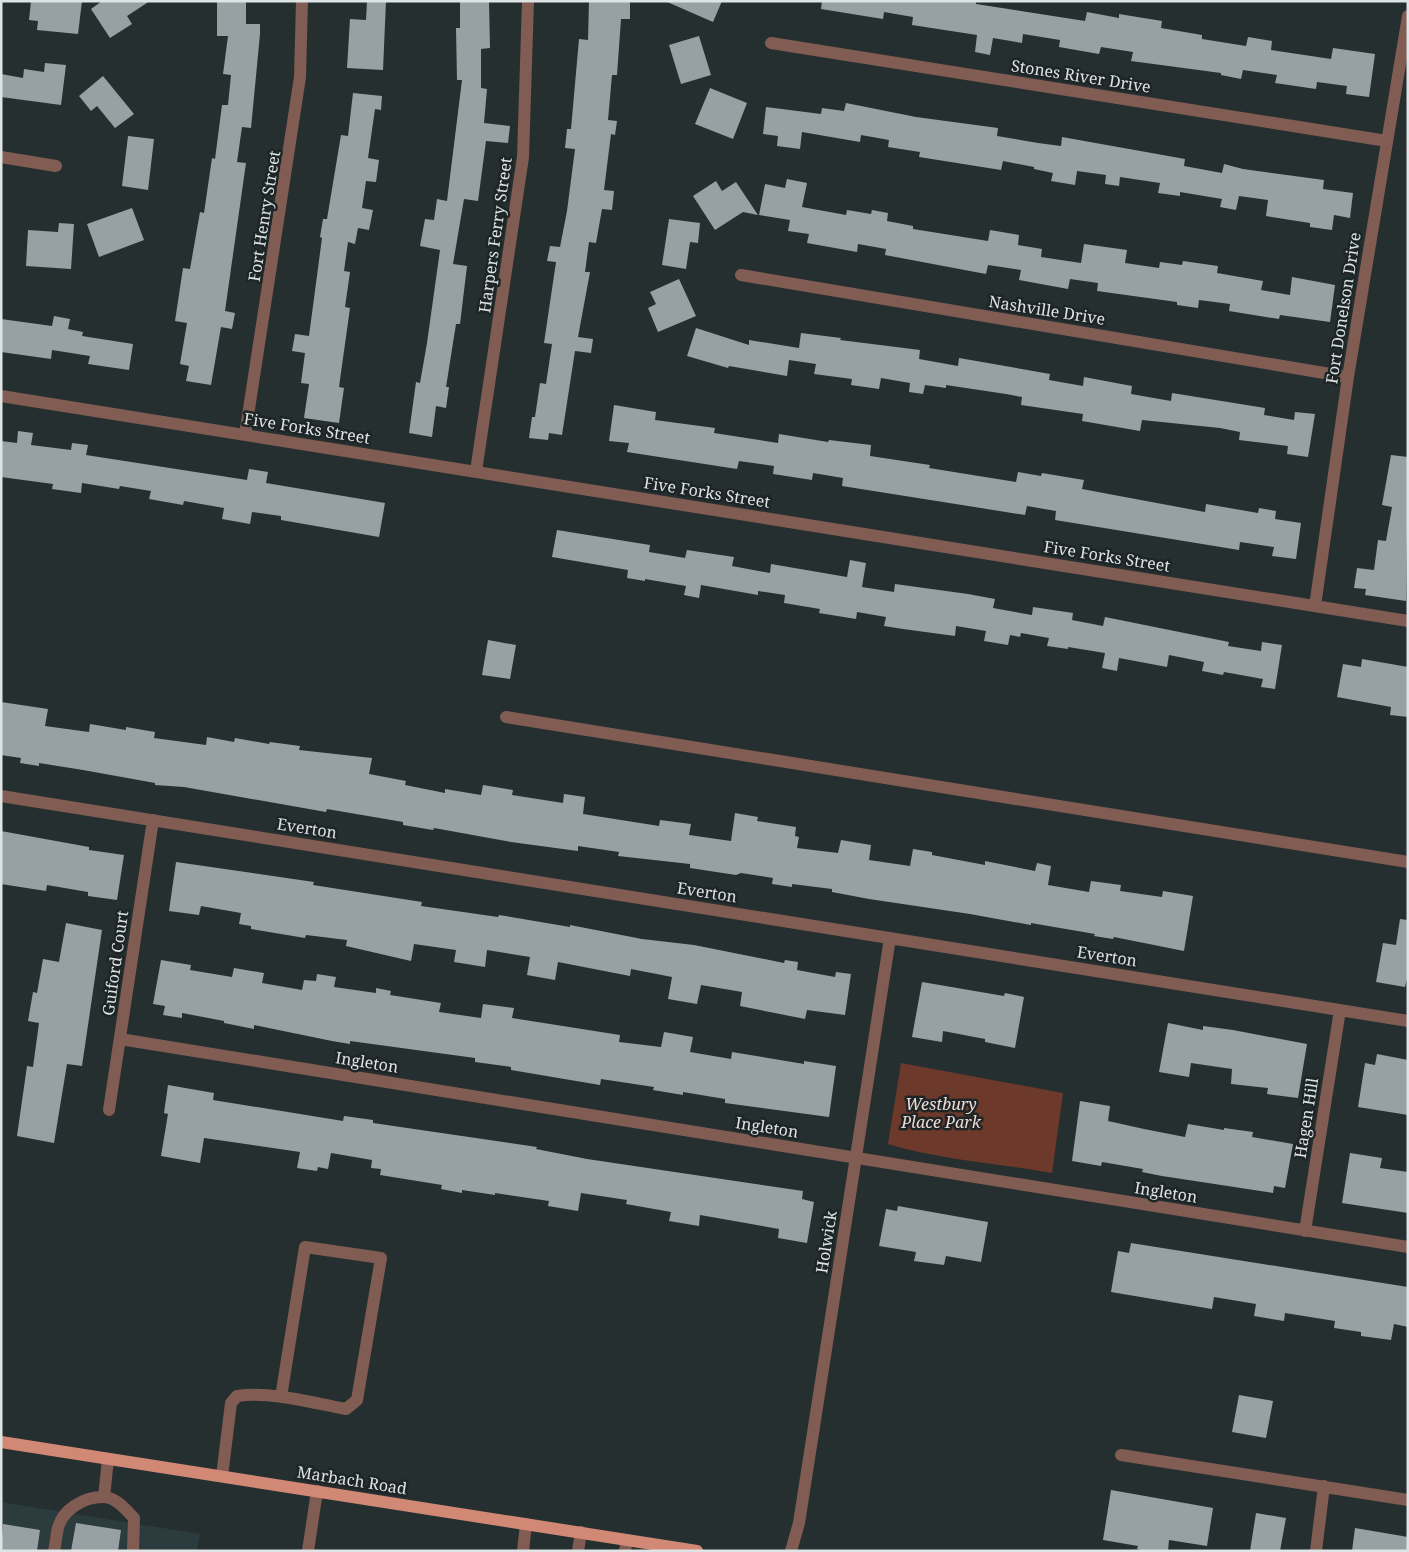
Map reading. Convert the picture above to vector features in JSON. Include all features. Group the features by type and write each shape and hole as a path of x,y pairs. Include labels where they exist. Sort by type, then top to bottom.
{"main road":[{"name":"Marbach Road","path":"1,1442 581,1532 626,1545 697,1551"}],"street":[{"name":"Fort Henry Street","path":"245,435 300,78 302,1"},
{"name":"Harpers Ferry Street","path":"476,471 523,157 528,1"},
{"name":"Fort Donelson Drive","path":"1315,606 1348,377 1408,16"},
{"name":"Stones River Drive","path":"771,43 1387,142"},
{"path":"1,157 56,166"},
{"name":"Nashville Drive","path":"741,275 1348,377"},
{"name":"Five Forks Street","path":"1,396 1408,621"},
{"path":"506,717 1408,862"},
{"name":"Everton","path":"1,796 1408,1021"},
{"name":"Guiford Court","path":"109,1110 153,820"},
{"name":"Holwick","path":"791,1551 799,1523 890,938"},
{"name":"Hagen Hill","path":"1305,1231 1340,1010"},
{"name":"Ingleton","path":"120,1039 1408,1247"},
{"path":"222,1476 232,1403 237,1396 251,1394 281,1397 346,1409 358,1400 381,1258 305,1247 281,1397"},
{"path":"1122,1455 1408,1500"},
{"path":"104,1497 108,1459"},
{"path":"1316,1551 1324,1486"},
{"path":"308,1551 317,1491"},
{"path":"54,1551 58,1527 65,1514 78,1502 104,1497 122,1505 134,1518 133,1551"},
{"path":"523,1551 526,1524"},
{"path":"578,1551 581,1532"}],"shaded area":[{"path":"1,1502 200,1534 197,1551 1,1551"}],"green space":[{"name":"Westbury Place Park","path":"901,1063 1063,1093 1052,1173 949,1158 888,1144"}],"building":[{"path":"31,1 82,1 78,34 37,30 38,21 29,20"},
{"path":"102,1 150,1 127,16 132,24 110,38 91,9"},
{"path":"217,1 246,1 246,24 260,24 260,34 251,128 242,127 237,162 246,163 225,311 235,313 232,329 221,327 211,385 186,381 189,366 180,364 187,323 175,321 183,268 190,269 200,212 204,213 212,158 215,159 222,105 228,105 231,75 223,74 228,36 217,36"},
{"path":"367,1 386,1 383,70 347,68 350,19 366,20"},
{"path":"460,1 489,1 490,48 481,49 481,88 487,89 484,123 510,126 508,143 486,141 478,201 464,199 453,264 467,266 460,324 456,324 446,387 449,387 446,408 436,406 432,437 409,433 416,382 420,383 427,343 440,250 420,246 425,219 434,220 437,199 447,201 462,80 457,80 456,28 460,28"},
{"path":"589,1 630,1 630,19 621,19 617,75 612,75 608,120 617,121 615,135 611,134 604,190 614,191 612,210 602,209 596,243 589,242 585,272 590,272 578,337 593,339 591,353 575,351 562,435 549,433 548,440 529,438 532,417 535,417 540,383 546,384 552,344 544,343 556,262 547,261 550,246 560,247 567,211 575,149 565,148 567,129 571,129 579,39 588,40"},
{"path":"665,1 722,1 713,22"},
{"path":"822,1 976,1 976,4 1085,21 1087,12 1119,18 1119,14 1162,21 1161,28 1202,35 1202,39 1246,46 1248,37 1272,41 1271,50 1331,59 1333,48 1375,54 1369,97 1346,94 1347,86 1317,82 1316,89 1275,83 1277,75 1243,70 1241,79 1221,75 1221,73 1131,61 1133,52 1101,47 1099,54 1059,47 1060,40 1023,34 1022,43 993,38 990,55 975,52 977,35 912,25 913,17 884,12 883,19 821,9"},
{"path":"699,36 711,75 681,84 669,45"},
{"path":"45,63 66,65 61,105 1,97 1,74 23,78 24,69 44,72"},
{"path":"103,76 134,114 115,128 97,106 91,111 79,96"},
{"path":"710,88 747,103 733,139 695,124"},
{"path":"353,93 382,96 381,110 375,109 368,158 379,160 376,182 366,181 362,208 373,210 369,230 358,228 355,244 348,242 344,271 350,272 345,307 350,308 339,387 344,388 339,423 304,418 309,384 301,383 305,353 292,351 295,334 309,336 323,219 327,219 341,135 348,136"},
{"path":"846,103 916,117 998,128 997,136 1038,143 1061,146 1062,137 1185,159 1184,166 1222,173 1224,164 1243,169 1324,180 1323,189 1353,193 1350,218 1334,215 1332,230 1310,227 1310,223 1266,216 1268,200 1239,196 1236,210 1220,207 1222,199 1180,192 1180,196 1158,193 1160,183 1120,177 1119,186 1105,184 1106,175 1077,171 1075,185 1051,181 1053,173 1003,161 1001,170 919,157 920,152 888,147 889,140 861,135 860,142 802,132 800,149 777,146 778,136 763,134 766,107 821,114 822,108 844,111"},
{"path":"128,136 154,139 148,190 122,186"},
{"path":"787,179 807,183 802,207 846,215 847,210 871,214 872,210 888,213 887,221 913,226 913,229 988,241 990,230 1019,235 1018,245 1042,249 1041,257 1081,263 1084,244 1127,250 1125,263 1159,268 1160,262 1182,265 1183,261 1218,266 1217,273 1263,281 1261,290 1290,295 1292,277 1335,285 1330,322 1280,315 1279,319 1229,311 1230,304 1199,300 1198,308 1177,305 1177,302 1097,291 1098,283 1070,279 1068,289 1019,280 1021,270 988,265 986,274 885,255 886,249 858,244 857,252 807,243 809,234 788,231 790,220 759,215 765,184 785,188"},
{"path":"716,181 722,191 736,182 758,215 743,212 715,230 693,196"},
{"path":"132,208 144,240 99,257 87,224"},
{"path":"669,219 700,223 698,243 690,242 686,269 662,265"},
{"path":"59,223 74,224 71,269 26,266 28,230 58,232"},
{"path":"679,279 696,316 658,332 648,308 656,304 650,292"},
{"path":"54,316 70,319 68,329 83,332 82,336 133,344 129,370 88,364 90,356 52,350 51,359 1,352 1,319 52,326"},
{"path":"696,328 749,345 749,340 799,348 801,333 841,338 840,340 920,350 919,359 958,366 959,358 1050,374 1049,380 1083,386 1084,377 1132,386 1131,394 1171,401 1172,393 1265,408 1264,415 1294,420 1295,412 1315,414 1308,457 1287,454 1288,446 1239,440 1240,432 1220,428 1142,420 1140,431 1082,421 1083,414 1021,405 1022,397 1006,394 946,385 946,388 925,385 923,394 909,392 910,383 881,378 879,389 851,385 852,379 814,374 816,364 789,360 787,376 729,366 728,368 687,356"},
{"path":"614,405 656,412 655,420 715,428 714,433 778,443 779,434 828,442 829,440 871,445 870,456 930,465 929,468 1016,482 1018,472 1041,476 1042,473 1084,480 1082,489 1205,512 1206,504 1258,513 1259,508 1276,511 1275,519 1301,523 1296,559 1272,556 1274,547 1240,542 1239,550 1055,520 1056,511 1027,506 1025,515 842,486 843,478 813,473 812,480 773,474 774,466 739,461 737,469 627,452 629,443 609,441"},
{"path":"18,431 33,433 31,445 71,450 72,443 88,445 86,455 247,480 249,469 268,472 266,483 385,503 379,537 281,520 281,516 252,512 250,524 222,519 224,508 184,501 183,505 149,499 151,491 120,486 119,489 82,483 81,493 52,489 53,484 1,477 1,441 17,443"},
{"path":"1391,455 1408,457 1406,601 1365,595 1366,589 1354,588 1357,568 1374,570 1378,540 1386,541 1392,507 1382,505"},
{"path":"557,530 650,545 649,552 685,558 687,550 734,557 732,566 770,573 771,564 847,577 850,560 866,563 862,587 894,592 895,584 968,594 995,599 993,608 1032,615 1033,607 1073,613 1072,620 1103,626 1105,617 1229,642 1228,646 1261,651 1262,642 1282,645 1275,689 1261,687 1263,679 1224,672 1223,675 1202,671 1204,662 1169,655 1167,667 1119,658 1117,671 1102,668 1105,653 1068,647 1068,649 1047,646 1049,638 1021,633 1020,637 1010,635 1008,645 984,641 986,631 956,626 955,636 884,626 886,617 857,612 856,619 819,613 820,609 784,603 785,595 758,591 758,595 701,585 699,598 684,595 686,586 627,578 628,570 552,557"},
{"path":"488,640 516,645 510,679 482,675"},
{"path":"1362,659 1408,667 1408,717 1390,715 1391,707 1337,697 1343,664 1361,667"},
{"path":"1,702 48,709 45,726 89,732 90,724 126,730 126,727 155,732 154,738 206,745 207,737 234,742 235,738 269,744 270,742 300,746 299,750 372,758 369,774 406,781 405,785 445,793 445,789 481,795 483,785 513,790 512,795 563,803 564,794 585,797 583,814 659,826 660,820 691,824 689,835 731,841 735,813 758,817 757,821 796,827 795,836 799,837 797,848 838,853 841,840 871,845 869,860 910,866 913,849 932,852 932,855 985,865 985,861 1035,871 1037,863 1051,866 1048,885 1089,892 1091,881 1121,885 1120,891 1162,897 1163,891 1193,896 1184,951 1031,923 1031,925 869,899 832,892 832,889 792,884 792,887 772,884 773,878 741,873 736,875 690,868 690,864 618,856 619,852 578,846 578,851 511,842 434,828 433,830 403,825 403,822 327,809 326,812 184,787 155,785 155,783 83,770 39,763 39,766 20,763 21,758 1,755"},
{"path":"1,831 89,847 89,850 124,855 117,900 88,896 88,892 47,885 46,891 1,884"},
{"path":"176,862 314,882 313,885 422,902 421,906 498,917 499,915 570,927 570,925 642,939 694,945 784,963 785,960 798,962 797,970 835,977 836,972 851,974 845,1015 807,1010 805,1019 740,1006 742,992 701,985 697,1004 668,999 672,977 631,969 630,976 558,962 555,980 527,975 530,957 487,950 485,967 454,962 456,950 414,944 411,961 346,946 347,940 306,935 305,938 251,929 251,926 239,924 241,913 201,906 199,915 169,911"},
{"path":"1400,919 1408,920 1408,974 1405,987 1376,982 1383,943 1396,945"},
{"path":"66,923 102,930 82,1066 67,1064 54,1143 17,1136 27,1066 33,1067 39,1023 28,1021 33,992 37,993 43,959 59,962"},
{"path":"161,960 191,965 190,970 232,977 234,968 264,973 262,983 302,990 304,980 316,981 317,974 336,977 334,987 376,993 376,988 391,991 390,995 441,1003 439,1012 481,1018 483,1004 514,1008 512,1018 620,1035 619,1042 661,1047 664,1032 693,1037 690,1052 731,1059 732,1052 804,1064 804,1061 836,1066 829,1117 725,1103 725,1099 683,1092 683,1095 653,1090 654,1087 601,1079 600,1085 511,1070 511,1067 475,1062 475,1058 350,1041 350,1044 254,1025 254,1029 182,1013 182,1018 163,1015 165,1006 153,1004"},
{"path":"922,982 1004,996 1005,993 1024,997 1015,1048 985,1042 985,1039 943,1031 942,1042 912,1037"},
{"path":"1168,1023 1203,1030 1203,1026 1233,1030 1307,1044 1298,1098 1267,1094 1268,1088 1231,1084 1232,1069 1191,1063 1189,1077 1159,1072"},
{"path":"1377,1054 1408,1060 1408,1115 1358,1107 1365,1063 1375,1065"},
{"path":"168,1085 214,1093 213,1100 343,1121 344,1116 373,1120 373,1123 537,1147 536,1149 587,1159 803,1191 802,1199 814,1202 807,1243 778,1238 779,1229 700,1215 699,1226 669,1221 671,1212 626,1204 627,1200 581,1193 578,1211 548,1206 549,1201 495,1193 495,1195 462,1190 462,1193 441,1189 442,1185 380,1175 381,1169 371,1168 372,1160 331,1153 328,1169 318,1167 317,1171 297,1168 300,1152 204,1138 200,1163 161,1156 168,1114 164,1113"},
{"path":"1080,1101 1110,1106 1108,1121 1144,1129 1185,1137 1188,1124 1224,1130 1224,1128 1253,1132 1252,1137 1293,1144 1285,1188 1274,1186 1273,1193 1162,1176 1142,1172 1143,1169 1102,1162 1101,1166 1072,1161"},
{"path":"1350,1153 1382,1158 1380,1168 1408,1172 1408,1213 1342,1203"},
{"path":"898,1206 988,1222 981,1262 946,1256 944,1265 914,1261 916,1252 879,1246 886,1209 897,1211"},
{"path":"1131,1243 1408,1287 1408,1327 1394,1324 1391,1340 1361,1336 1361,1332 1334,1328 1335,1321 1285,1313 1284,1321 1254,1316 1256,1304 1214,1297 1212,1309 1111,1292 1118,1251 1129,1253"},
{"path":"1239,1395 1273,1401 1266,1438 1232,1432"},
{"path":"1111,1490 1213,1508 1207,1546 1169,1540 1168,1551 1144,1551 1137,1549 1138,1546 1103,1540"},
{"path":"1256,1513 1286,1518 1280,1551 1250,1551"},
{"path":"76,1523 121,1530 118,1551 71,1551"},
{"path":"3,1524 40,1530 37,1551 1,1551"},
{"path":"1355,1528 1408,1537 1408,1551 1352,1551"}]}
